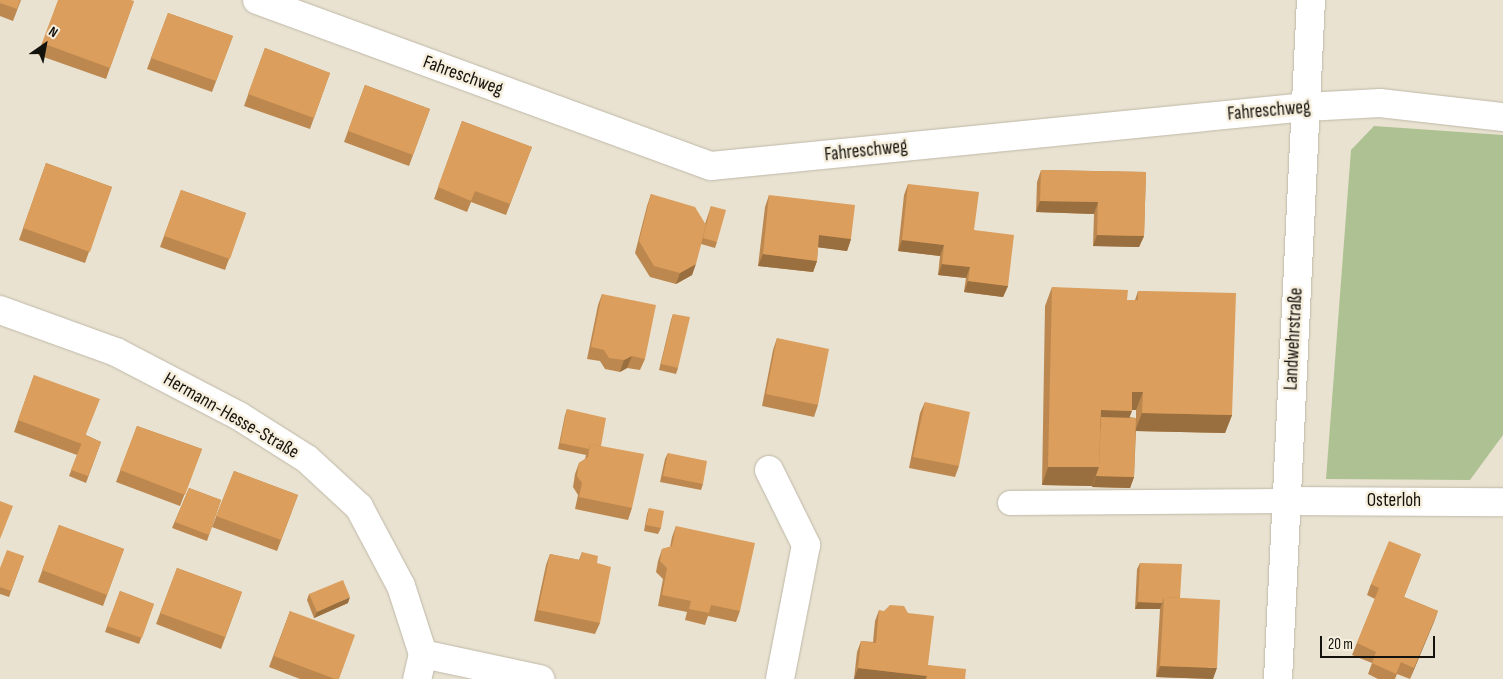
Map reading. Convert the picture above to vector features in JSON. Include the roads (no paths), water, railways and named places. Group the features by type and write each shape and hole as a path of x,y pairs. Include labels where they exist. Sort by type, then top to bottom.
{"street":[{"name":"Fahreschweg","path":"257,0 711,166 1306,106 1380,103 1503,117"},
{"name":"Landwehrstraße","path":"1278,679 1285,501 1311,0"},
{"name":"Hermann-Hesse-Straße","path":"0,310 116,352 239,416 307,459 359,507 401,586 420,666"},
{"path":"769,470 806,545 780,679"},
{"name":"Osterloh","path":"1285,501 1503,502"},
{"path":"420,666 540,679"}],"lane":[{"path":"1010,503 1285,501"}]}
